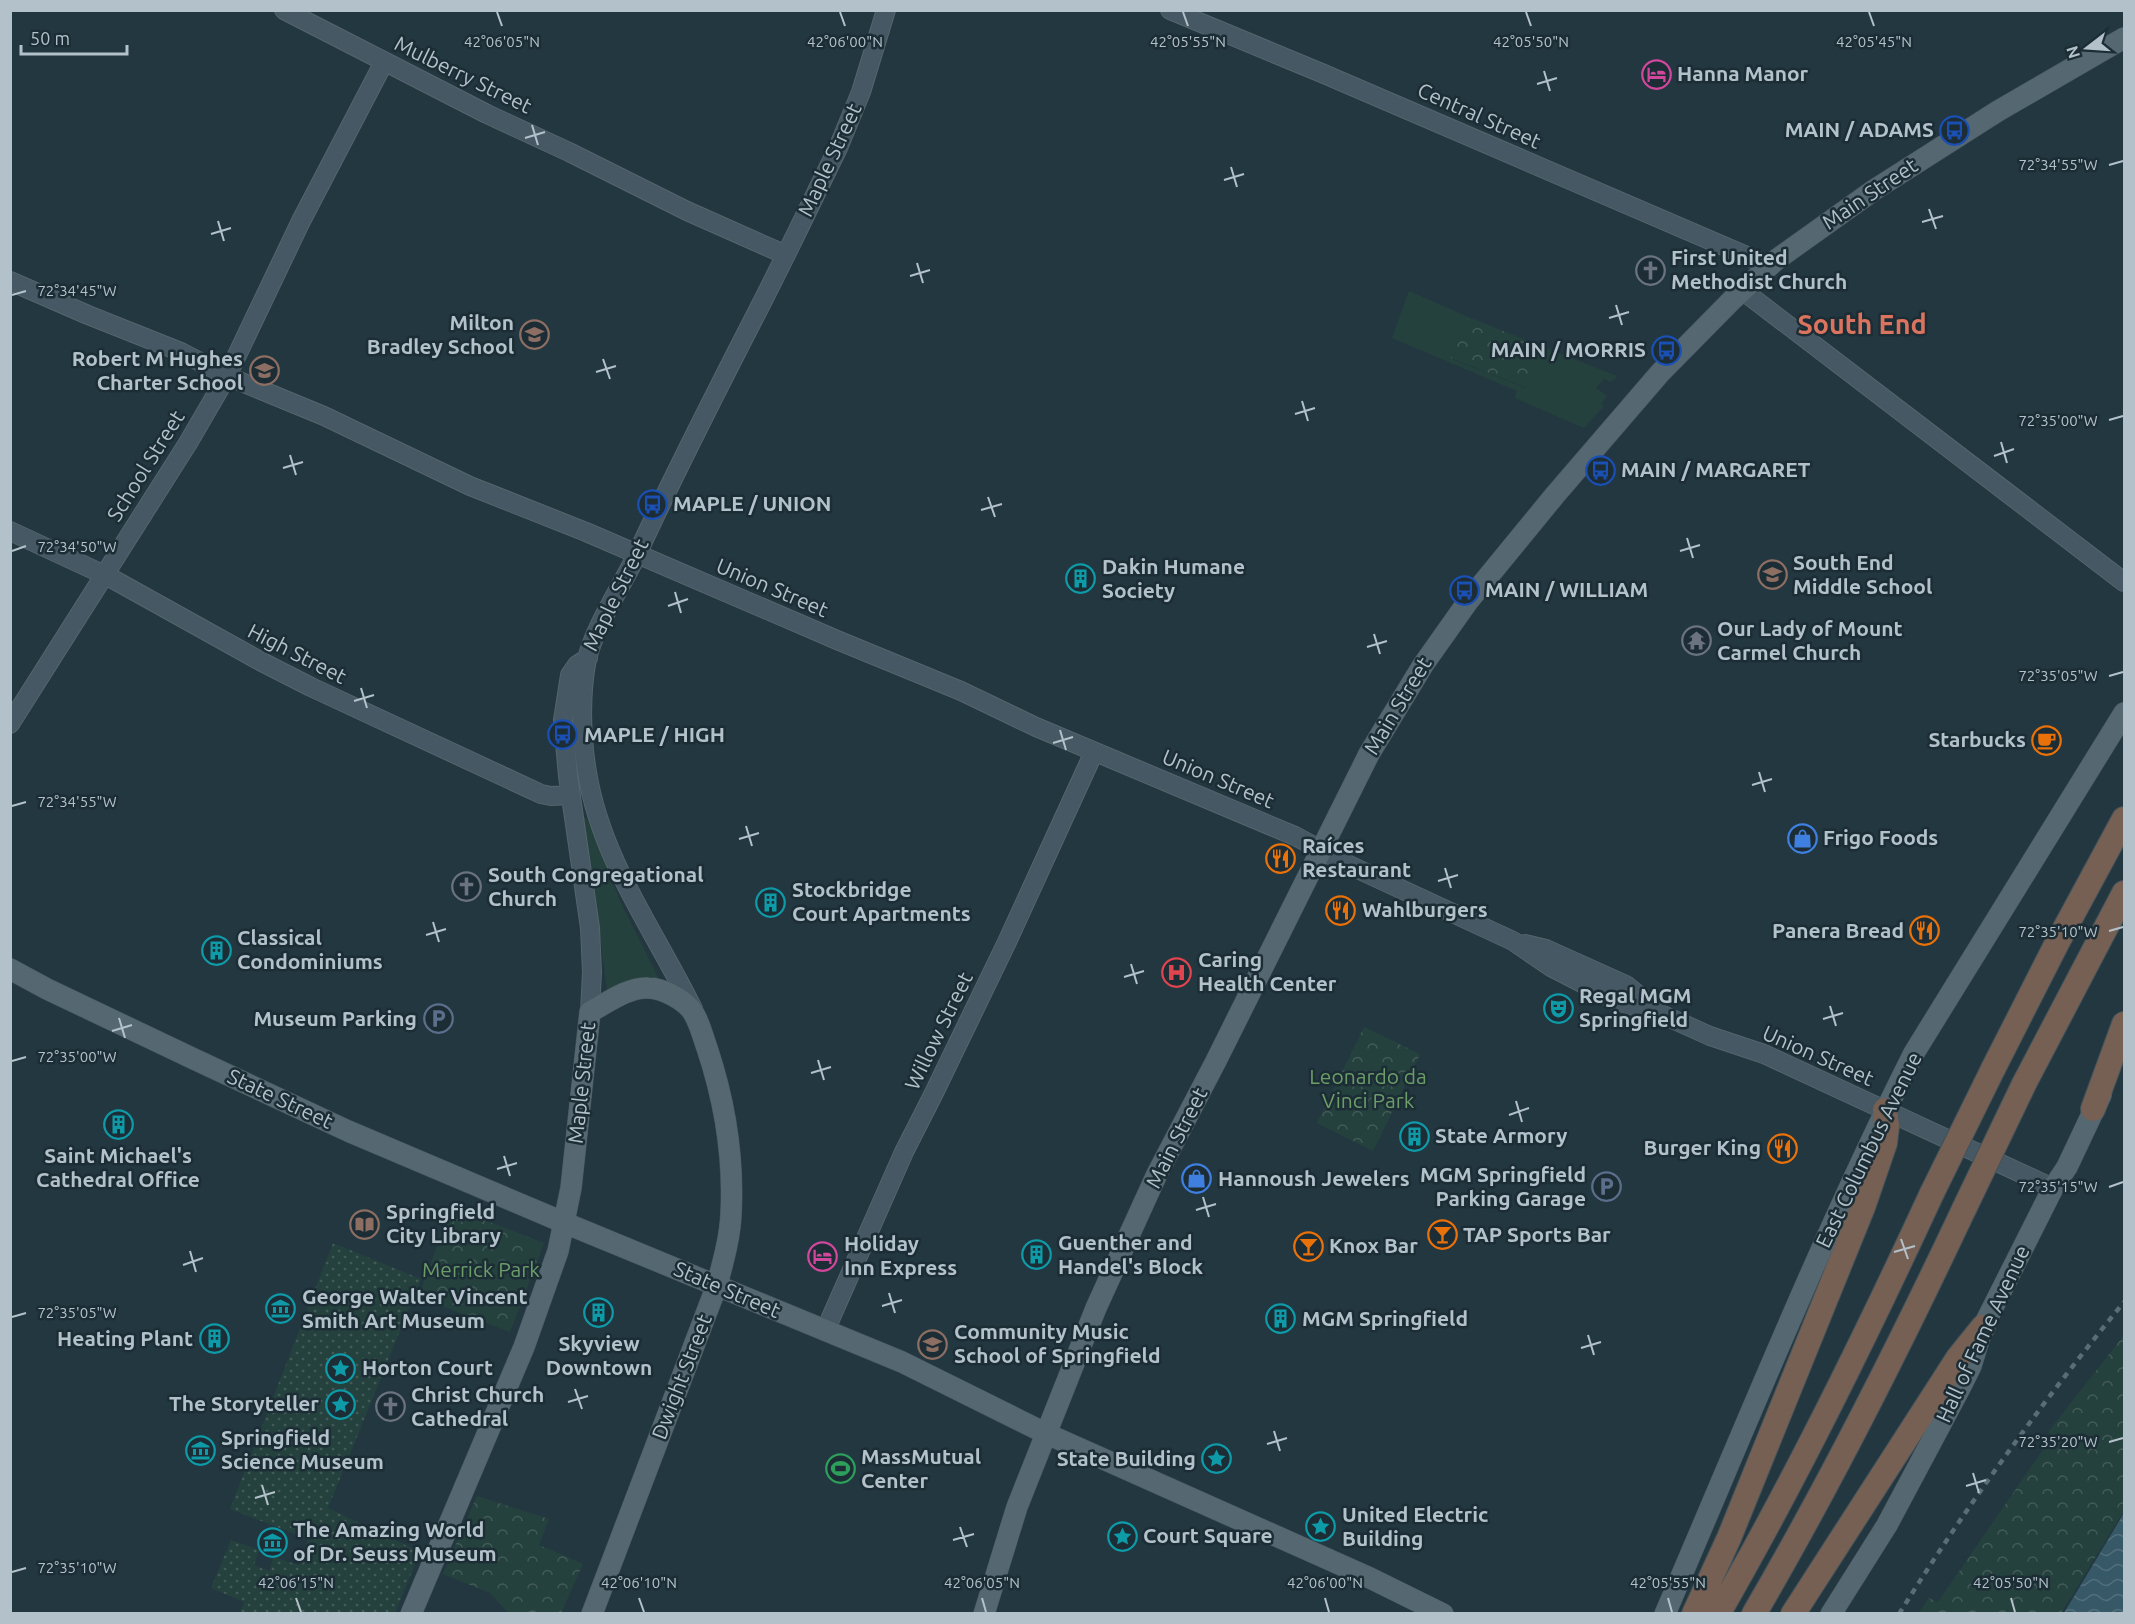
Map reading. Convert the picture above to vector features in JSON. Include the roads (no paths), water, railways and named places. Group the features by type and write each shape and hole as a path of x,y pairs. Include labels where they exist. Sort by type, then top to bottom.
{"highway":[{"path":"1718,1614 1819,1429 1993,1069 2124,819"},
{"path":"1754,1614 1848,1443 1913,1315 2024,1084 2124,893"},
{"path":"2093,1109 2124,1024"},
{"path":"1694,1614 1729,1539 1863,1207 1885,1143 1887,1126 1885,1110"},
{"path":"1793,1614 1958,1358 1983,1327"}],"main road":[{"name":"Main Street","path":"984,1614 1017,1508 1045,1433 1096,1308 1157,1174 1208,1077 1369,754 1451,623 1561,487 1660,373 1742,290 1854,203 2032,90 2124,38"},
{"name":"East Columbus Avenue","path":"1665,1614 1793,1311 1885,1110 1924,1034 2124,713"},
{"name":"State Street","path":"10,969 47,989 280,1100 565,1223 902,1362 1045,1433 1368,1577 1443,1614"},
{"path":"590,1012 629,992 645,988 665,992 694,1012"},
{"name":"Maple Street","path":"411,1614 524,1347 558,1251 571,1188 590,1012"},
{"name":"Dwight Street","path":"592,1614 717,1285 730,1227 730,1145 713,1067 694,1012"},
{"name":"Hall of Fame Avenue","path":"1831,1614 1866,1561 1971,1366 1983,1327 2053,1188 2067,1167 2093,1109 2124,1049"}],"street":[{"name":"Mulberry Street","path":"284,10 384,62 687,211 786,255"},
{"name":"Maple Street","path":"590,1012 592,972 590,928 564,736 565,702 570,675 577,665 588,658 601,624 637,554 666,490 786,255 848,127 866,78 886,10"},
{"name":"Central Street","path":"1170,10 1770,266"},
{"name":"School Street","path":"10,724 188,443 227,376 301,221 384,62"},
{"name":"Union Street","path":"10,281 181,352 227,376 324,416 470,486 961,690 1036,727 1277,828 1349,865 1513,941 1551,967 1617,1001 1661,1014 1710,1036 1764,1054 2053,1188"},
{"path":"1742,290 2124,582"},
{"name":"High Street","path":"10,531 104,575 260,661 362,712 541,794 571,795"},
{"name":"Dwight Street","path":"588,658 584,704 584,750 597,816 611,856 694,1012"},
{"name":"Willow Street","path":"825,1330 904,1152 962,1036 1094,752"}],"water":[{"path":"2124,1513 2124,1613 2064,1613"}],"railway":[{"path":"1899,1614 1951,1533 2007,1454 2124,1302"}],"place":[{"name":"Hanna Manor","path":"1656,74"},
{"name":"MAIN / ADAMS","path":"1955,130"},
{"name":"First United Methodist Church","path":"1650,270"},
{"name":"Milton Bradley School","path":"535,335"},
{"name":"MAIN / MORRIS","path":"1667,350"},
{"name":"Robert M Hughes Charter School","path":"264,371"},
{"name":"MAIN / MARGARET","path":"1600,470"},
{"name":"MAPLE / UNION","path":"652,504"},
{"name":"South End Middle School","path":"1772,575"},
{"name":"Dakin Humane Society","path":"1081,579"},
{"name":"MAIN / WILLIAM","path":"1464,590"},
{"name":"Our Lady of Mount Carmel Church","path":"1696,641"},
{"name":"MAPLE / HIGH","path":"563,735"},
{"name":"Starbucks","path":"2047,740"},
{"name":"Frigo Foods","path":"1802,838"},
{"name":"Raíces Restaurant","path":"1281,858"},
{"name":"South Congregational Church","path":"467,887"},
{"name":"Stockbridge Court Apartments","path":"771,902"},
{"name":"Wahlburgers","path":"1341,910"},
{"name":"Panera Bread","path":"1925,931"},
{"name":"Classical Condominiums","path":"216,950"},
{"name":"Caring Health Center","path":"1177,972"},
{"name":"Regal MGM Springfield","path":"1558,1008"},
{"name":"Museum Parking","path":"438,1019"},
{"name":"Saint Michael's Cathedral Office","path":"118,1125"},
{"name":"State Armory","path":"1414,1136"},
{"name":"Burger King","path":"1782,1148"},
{"name":"Hannoush Jewelers","path":"1197,1179"},
{"name":"MGM Springfield Parking Garage","path":"1607,1187"},
{"name":"Springfield City Library","path":"365,1224"},
{"name":"TAP Sports Bar","path":"1442,1235"},
{"name":"Knox Bar","path":"1308,1246"},
{"name":"Guenther and Handel's Block","path":"1037,1255"},
{"name":"Holiday Inn Express","path":"823,1256"},
{"name":"George Walter Vincent Smith Art Museum","path":"281,1309"},
{"name":"Skyview Downtown","path":"599,1313"},
{"name":"MGM Springfield","path":"1281,1319"},
{"name":"Heating Plant","path":"214,1339"},
{"name":"Community Music School of Springfield","path":"933,1344"},
{"name":"Horton Court","path":"341,1368"},
{"name":"The Storyteller","path":"340,1404"},
{"name":"Christ Church Cathedral","path":"390,1407"},
{"name":"Springfield Science Museum","path":"200,1450"},
{"name":"State Building","path":"1217,1459"},
{"name":"MassMutual Center","path":"840,1469"},
{"name":"United Electric Building","path":"1321,1527"},
{"name":"Court Square","path":"1122,1536"},
{"name":"The Amazing World of Dr. Seuss Museum","path":"272,1542"}],"district":[{"name":"South End","path":"1862,325"}],"park label":[{"name":"Leonardo da Vinci Park","path":"1368,1089"},
{"name":"Merrick Park","path":"481,1270"}]}
